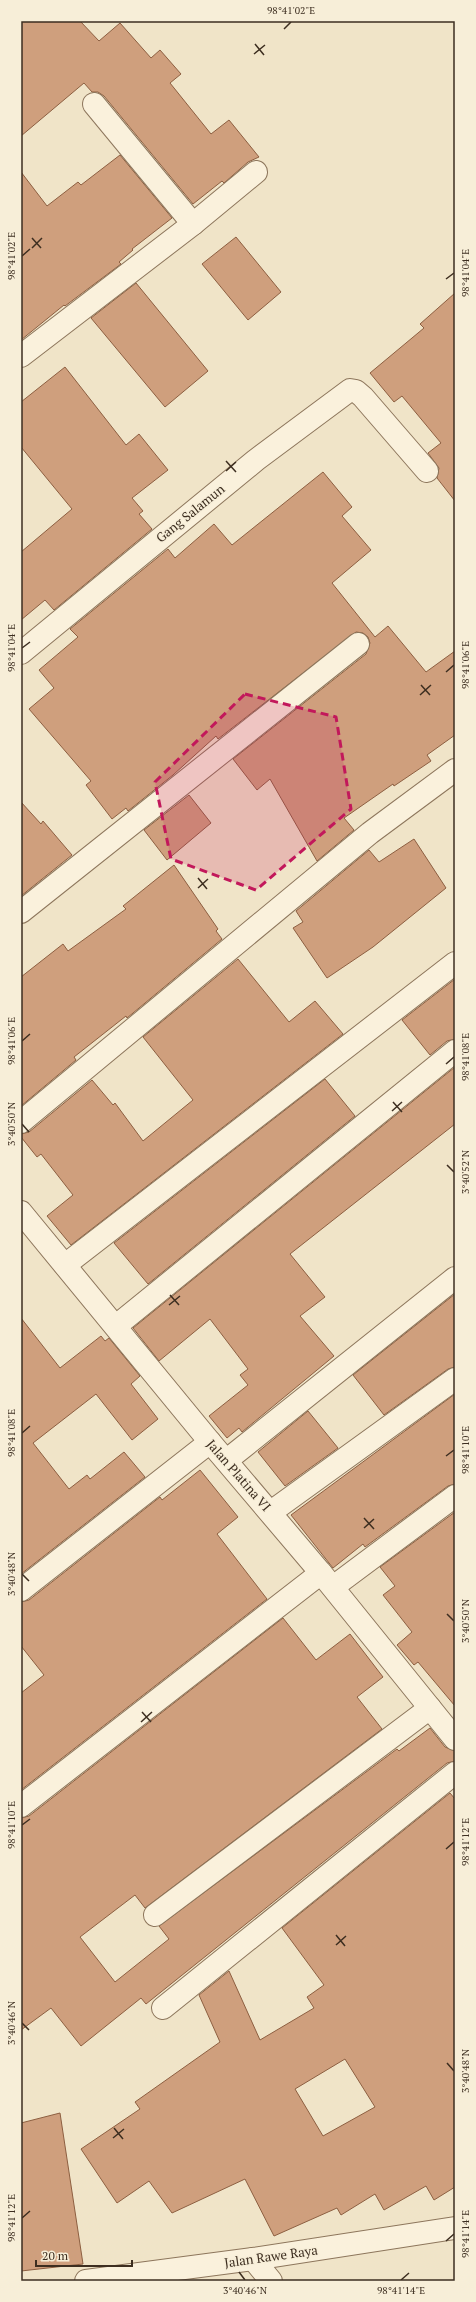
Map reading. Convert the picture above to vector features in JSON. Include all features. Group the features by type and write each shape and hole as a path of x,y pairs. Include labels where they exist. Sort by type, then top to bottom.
{"street":[{"path":"94,104 193,224"},
{"path":"21,356 193,224 256,172"},
{"name":"Gang Salamun","path":"21,653 250,465 350,390 363,397 427,471"},
{"path":"21,912 358,644"},
{"path":"21,1122 364,838 455,770"},
{"path":"65,1265 455,963"},
{"path":"116,1326 455,1051"},
{"name":"Jalan Platina VI","path":"21,1212 210,1442 227,1460 327,1580 455,1740"},
{"path":"227,1460 455,1278"},
{"path":"271,1512 455,1379"},
{"path":"21,1590 210,1442"},
{"path":"21,1806 327,1580 455,1496"},
{"path":"155,1915 430,1708"},
{"path":"163,2008 455,1773"},
{"name":"Jalan Rawe Raya","path":"86,2281 253,2259 455,2228"},
{"path":"253,2259 271,2281"}],"highlighted area":[{"path":"245,694 336,717 351,809 256,890 171,859 155,782"}],"building":[{"path":"21,21 80,21 99,41 120,23 151,58 160,50 181,74 170,83 211,134 229,120 259,157 248,162 224,183 222,181 193,204 104,96 98,92 92,92 84,83 21,136"},
{"path":"120,155 172,218 132,249 133,250 119,262 121,264 65,306 64,305 21,340 21,172 47,206 78,182 81,185"},
{"path":"236,237 281,292 248,320 202,264"},
{"path":"136,283 208,371 165,407 91,318"},
{"path":"455,293 455,501 437,478 439,468 428,453 441,443 402,396 394,402 370,373 424,328 420,324"},
{"path":"65,367 126,445 139,434 168,470 132,498 143,511 139,514 152,529 54,610 45,600 21,620 21,552 72,509 21,447 21,402"},
{"path":"323,472 352,507 342,516 371,550 332,583 375,637 388,626 426,672 455,651 455,735 427,755 431,761 394,786 393,784 344,818 354,830 317,861 270,779 257,790 233,759 366,654 370,643 368,637 363,633 356,632 218,739 216,736 173,775 128,811 126,808 112,819 86,785 91,781 29,709 54,688 39,670 78,637 70,629 168,549 175,558 214,524 232,545"},
{"path":"189,795 211,823 167,860 144,830"},
{"path":"21,802 41,824 43,821 72,855 21,896"},
{"path":"414,839 446,888 373,947 327,978 293,928 303,922 296,911 369,850 379,862"},
{"path":"174,865 218,929 216,931 222,939 127,1018 126,1016 74,1057 76,1060 21,1106 21,977 63,944 68,951 126,909 123,906"},
{"path":"238,959 289,1022 315,1001 343,1034 71,1245 47,1216 73,1195 41,1154 37,1157 21,1137 21,1134 29,1132 92,1080 113,1105 115,1103 143,1141 193,1100 143,1037"},
{"path":"455,979 455,1039 447,1041 430,1055 402,1020"},
{"path":"455,1067 455,1124 290,1254 325,1297 300,1316 334,1356 242,1432 239,1428 227,1438 209,1416 248,1385 240,1375 248,1369 210,1319 159,1361 133,1328"},
{"path":"325,1079 355,1116 148,1284 114,1243"},
{"path":"455,1294 455,1367 448,1369 384,1415 353,1375"},
{"path":"21,1318 60,1368 101,1336 105,1341 109,1338 140,1376 131,1384 158,1419 132,1440 96,1394 33,1443 69,1489 87,1475 90,1479 124,1452 145,1477 21,1574"},
{"path":"455,1394 455,1484 448,1486 365,1547 363,1544 333,1568 291,1515"},
{"path":"308,1411 338,1448 285,1486 258,1452"},
{"path":"200,1470 238,1517 217,1534 267,1599 21,1790 21,1693 44,1675 21,1646 21,1602 29,1600 160,1497 162,1500"},
{"path":"455,1512 455,1706 418,1662 414,1665 397,1645 412,1632 383,1595 395,1586 380,1567"},
{"path":"283,1618 316,1660 350,1634 383,1677 357,1697 382,1729 145,1908 135,1895 80,1937 115,1982 169,1939 159,1926 397,1749 399,1751 430,1728 445,1747 455,1751 455,1761 447,1763 146,2004 141,1998 81,2046 51,2008 21,2030 21,1818 29,1816"},
{"path":"450,1793 455,1799 455,2187 434,2200 426,2186 384,2210 375,2194 341,2215 337,2208 274,2236 245,2179 172,2213 149,2181 117,2203 81,2149 140,2109 135,2102 220,2042 199,1995 229,1971 260,2040 314,2008 307,1997 324,1985 282,1928","holes":["345,2059 375,2107 323,2136 295,2089"]},
{"path":"60,2113 83,2264 21,2271 21,2123"}]}
